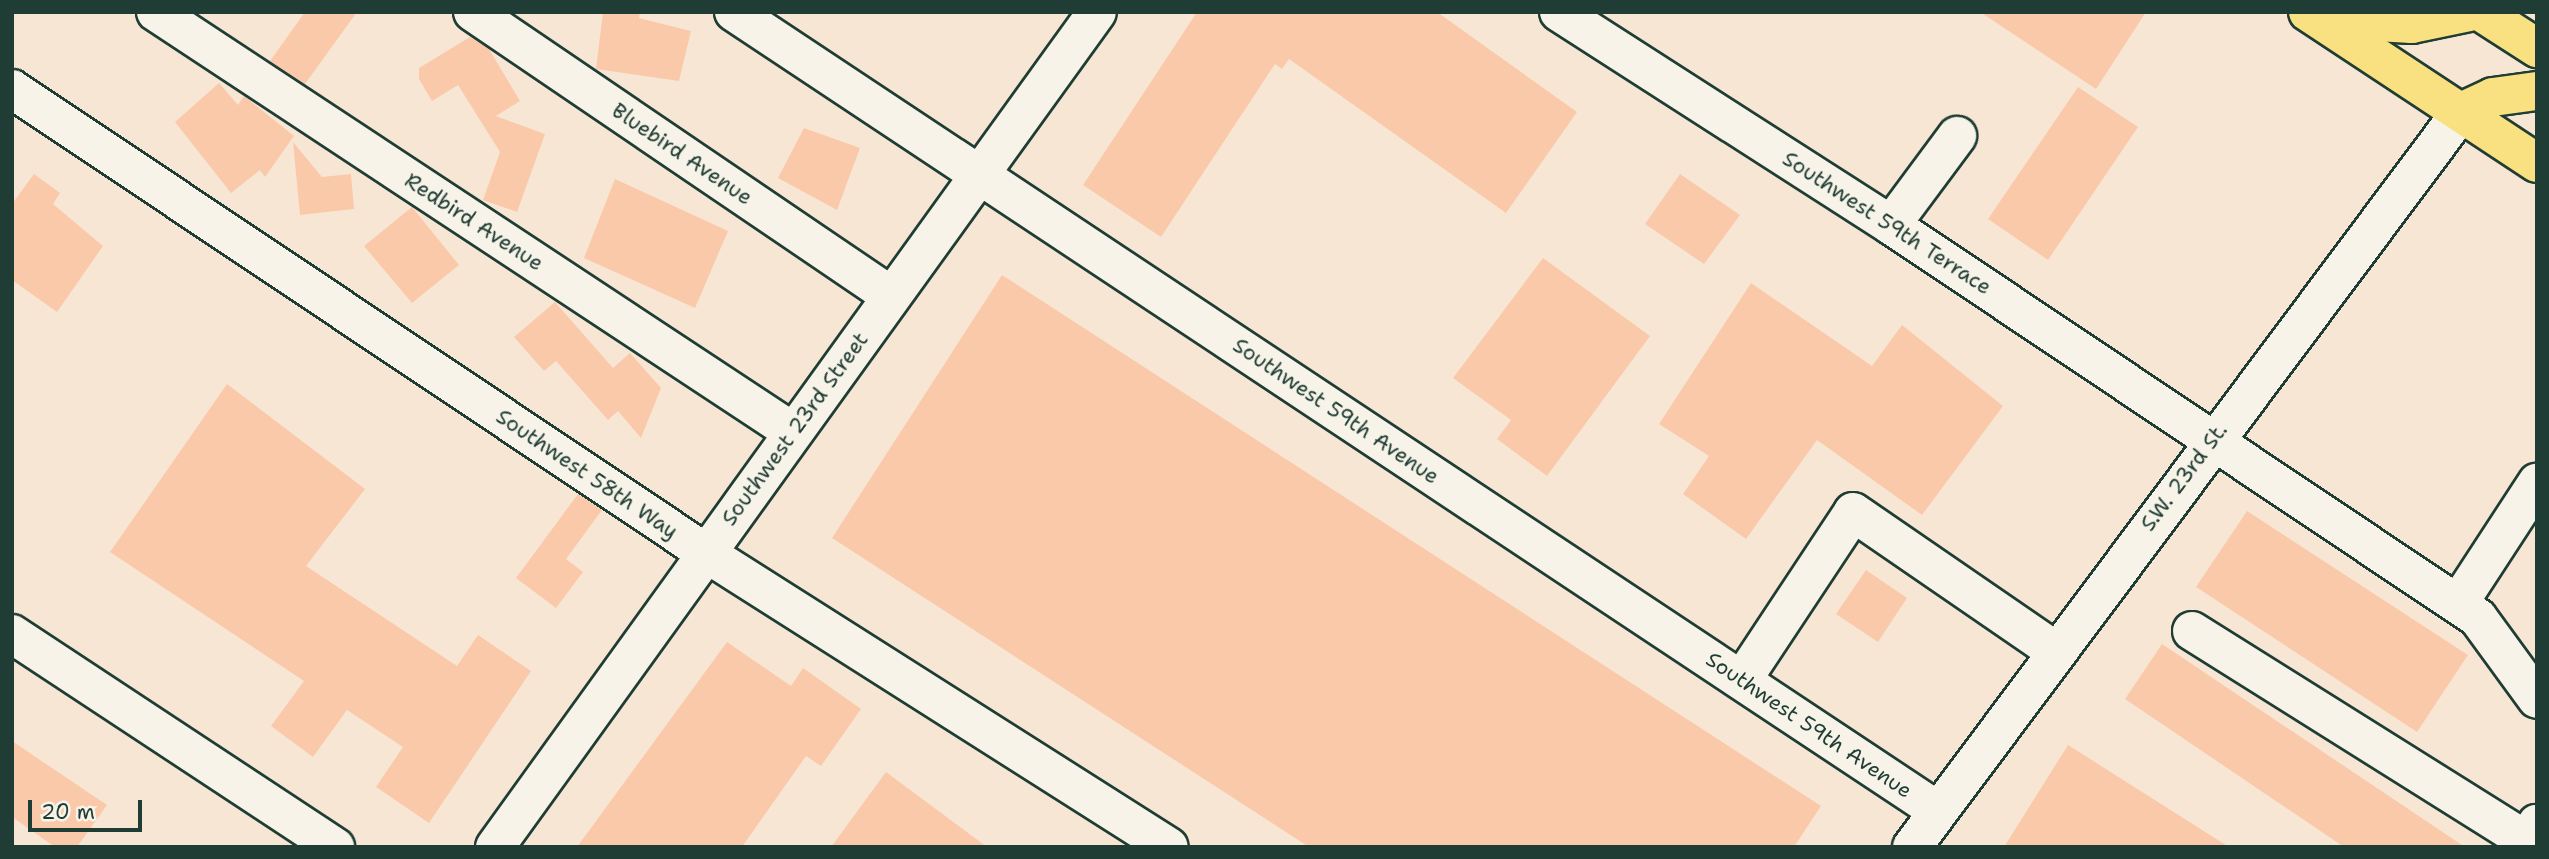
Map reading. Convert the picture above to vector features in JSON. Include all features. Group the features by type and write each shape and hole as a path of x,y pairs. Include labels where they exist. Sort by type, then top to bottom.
{"main road":[{"path":"2312,15 2412,24 2469,12"},
{"path":"2481,12 2537,48"},
{"path":"2312,15 2537,163"},
{"path":"2461,112 2493,97 2537,91"}],"street":[{"name":"Redbird Avenue","path":"156,12 793,432"},
{"name":"Bluebird Avenue","path":"473,12 891,296"},
{"name":"Southwest 59th Avenue","path":"734,12 1742,680 1924,836"},
{"name":"Southwest 23rd Street","path":"495,847 1097,12"},
{"name":"Southwest 59th Terrace","path":"1559,12 1891,225 2213,438 2478,618 2537,699"},
{"name":"Southwest 58th Way","path":"12,89 706,553 1169,847"},
{"name":"S.W. 23rd St.","path":"1924,836 2055,652 2213,438 2461,112"},
{"path":"1891,225 1957,136"},
{"path":"2458,604 2537,483"},
{"path":"1742,680 1853,512 2055,652"},
{"path":"2192,631 2527,841 2537,824"},
{"path":"12,634 335,847"}],"building":[{"path":"305,12 357,12 305,84 270,61"},
{"path":"603,12 640,12 639,18 691,31 679,81 596,69"},
{"path":"1197,12 1437,12 1577,112 1506,213 1289,59 1282,69 1275,64 1161,237 1083,185"},
{"path":"1980,12 2146,12 2096,89"},
{"path":"470,37 489,49 520,101 496,116 545,134 517,212 483,200 500,152 458,85 432,101 419,79 419,68"},
{"path":"219,83 238,105 244,96 294,136 265,177 260,170 231,193 175,122"},
{"path":"2078,87 2138,127 2048,260 1988,219"},
{"path":"804,128 860,148 837,210 778,178"},
{"path":"293,142 322,177 351,174 354,209 300,215"},
{"path":"34,174 60,193 53,204 103,246 57,312 12,280 12,204"},
{"path":"1680,174 1740,215 1704,264 1645,224"},
{"path":"615,179 728,231 695,308 584,258"},
{"path":"412,207 459,265 412,303 364,246"},
{"path":"1543,258 1650,336 1547,476 1497,439 1511,420 1453,378"},
{"path":"1002,275 1821,806 1794,847 1309,847 832,538"},
{"path":"1751,283 1872,366 1902,325 2003,406 1922,515 1817,440 1746,539 1683,494 1709,456 1659,424"},
{"path":"555,302 613,368 630,353 661,388 641,438 618,411 608,420 556,361 544,371 514,337"},
{"path":"227,384 365,489 306,566 457,666 478,635 531,671 429,823 376,787 403,747 347,710 313,757 271,726 304,681 110,552"},
{"path":"578,494 602,510 566,559 583,572 556,608 516,578"},
{"path":"2247,511 2468,655 2417,732 2196,587"},
{"path":"1866,570 1907,598 1878,642 1836,614"},
{"path":"727,642 791,686 803,668 861,709 821,766 806,756 742,847 577,847"},
{"path":"2162,644 2465,847 2344,847 2125,699"},
{"path":"12,741 107,805 77,847 55,847 12,817"},
{"path":"2068,745 2229,847 2004,847"},
{"path":"886,772 987,847 831,847"}]}
